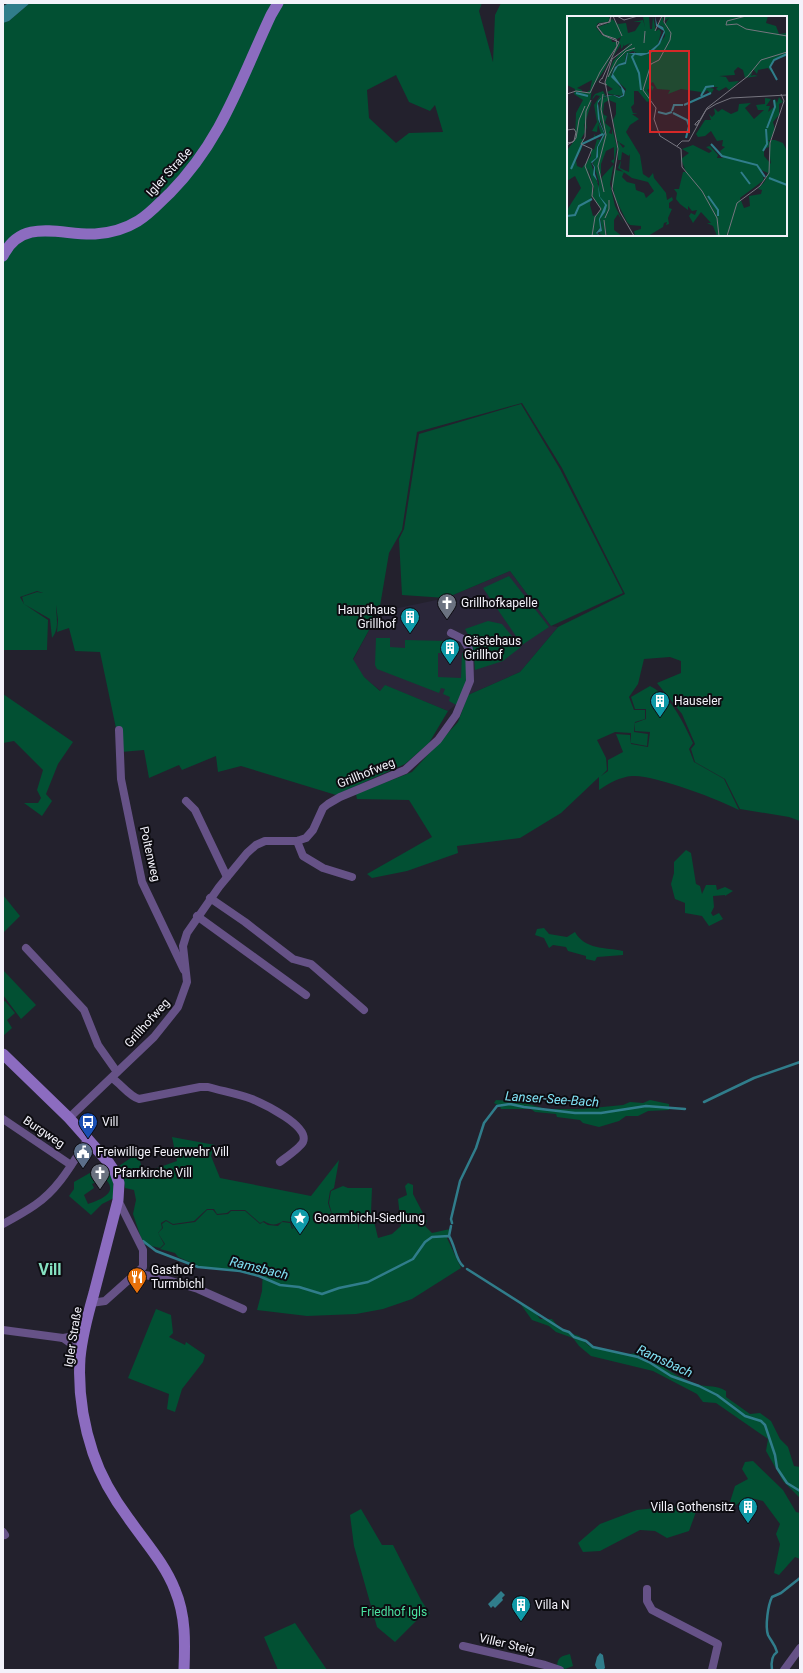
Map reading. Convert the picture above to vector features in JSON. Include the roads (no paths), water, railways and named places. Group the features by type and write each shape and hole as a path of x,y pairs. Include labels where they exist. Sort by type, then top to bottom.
{"main road":[{"name":"Igler Straße","path":"3,256 13,243 30,232 52,230 94,234 119,231 140,220 161,202 186,175 220,128 236,96 271,15 278,3"},
{"name":"Igler Straße","path":"3,1054 88,1138 115,1172 119,1183 118,1200 91,1303 80,1357 81,1399 86,1429 93,1453 105,1482 116,1502 160,1562 176,1591 182,1610 185,1633 184,1670"}],"street":[{"name":"Grillhofweg","path":"69,1118 154,1036 176,1012 186,991 187,976 183,943 186,933 210,898 247,853 259,844 269,841 297,841 306,838 311,834 323,808 328,804 340,797 405,770 438,740 456,715 470,681 468,649 464,639 451,633"},
{"name":"Poltenweg","path":"119,730 121,779 142,882 187,976"},
{"path":"186,801 195,810 227,877"},
{"path":"297,841 303,856 323,868 352,877"},
{"path":"210,898 245,922 293,959 311,964 364,1010"},
{"path":"197,916 306,996"},
{"path":"26,948 84,1010 98,1045 114,1075 133,1098 140,1099 200,1087 208,1087 252,1099 279,1112 302,1131 304,1138 302,1143 280,1162"},
{"name":"Burgweg","path":"3,1119 71,1165"},
{"path":"3,1224 36,1204 52,1191 88,1138"},
{"path":"91,1303 105,1301 143,1267 143,1250 118,1200"},
{"path":"130,1278 144,1275 161,1278 198,1289 243,1309"},
{"path":"3,1330 63,1338 74,1336 85,1330"},
{"path":"63,1338 73,1345 80,1357"},
{"path":"647,1589 646,1602 652,1610 718,1644 712,1670"},
{"name":"Viller Steig","path":"464,1646 560,1670"},
{"path":"784,1670 800,1648"}],"water":[{"path":"9,3 30,3 9,21 3,23 3,6"},
{"path":"501,1591 505,1595 502,1598 503,1600 495,1608 493,1606 491,1608 488,1604"},
{"path":"600,1653 603,1655 605,1668 603,1670 597,1669 595,1665 597,1657"}],"waterway":[{"name":"Lanser-See-Bach","path":"704,1102 754,1078 800,1062"},
{"name":"Lanser-See-Bach","path":"452,1223 451,1219 460,1181 476,1148 484,1123 497,1106 510,1104 575,1113 601,1113 646,1106 685,1109"},
{"name":"Lanser-See-Bach","path":"449,1236 451,1226"},
{"name":"Ramsbach","path":"143,1241 156,1251 198,1267 240,1271 259,1276 280,1285 299,1287 322,1294 339,1288 368,1282 413,1259 425,1242 432,1237 449,1236 463,1266"},
{"name":"Ramsbach","path":"467,1269 563,1330 569,1332 574,1337 586,1341 593,1347 638,1357 671,1376 699,1386 717,1395 745,1416 761,1421 765,1425 775,1455 777,1468 787,1483 800,1491"},
{"name":"Ramsbach","path":"772,1670 772,1660 777,1652 767,1631 769,1605 772,1597 781,1593 800,1578"}],"place":[{"name":"Grillhofkapelle","path":"447,620"},
{"name":"Haupthaus Grillhof","path":"410,634"},
{"name":"Gästehaus Grillhof","path":"450,665"},
{"name":"Hauseler","path":"660,718"},
{"name":"Vill","path":"88,1139"},
{"name":"Freiwillige Feuerwehr Vill","path":"83,1169"},
{"name":"Pfarrkirche Vill","path":"100,1190"},
{"name":"Goarmbichl-Siedlung","path":"300,1235"},
{"name":"Gasthof Turmbichl","path":"137,1294"},
{"name":"Villa Gothensitz","path":"748,1524"},
{"name":"Villa N","path":"521,1622"}],"district":[{"name":"Vill","path":"50,1269"}],"park label":[{"name":"Friedhof Igls","path":"394,1612"}]}
